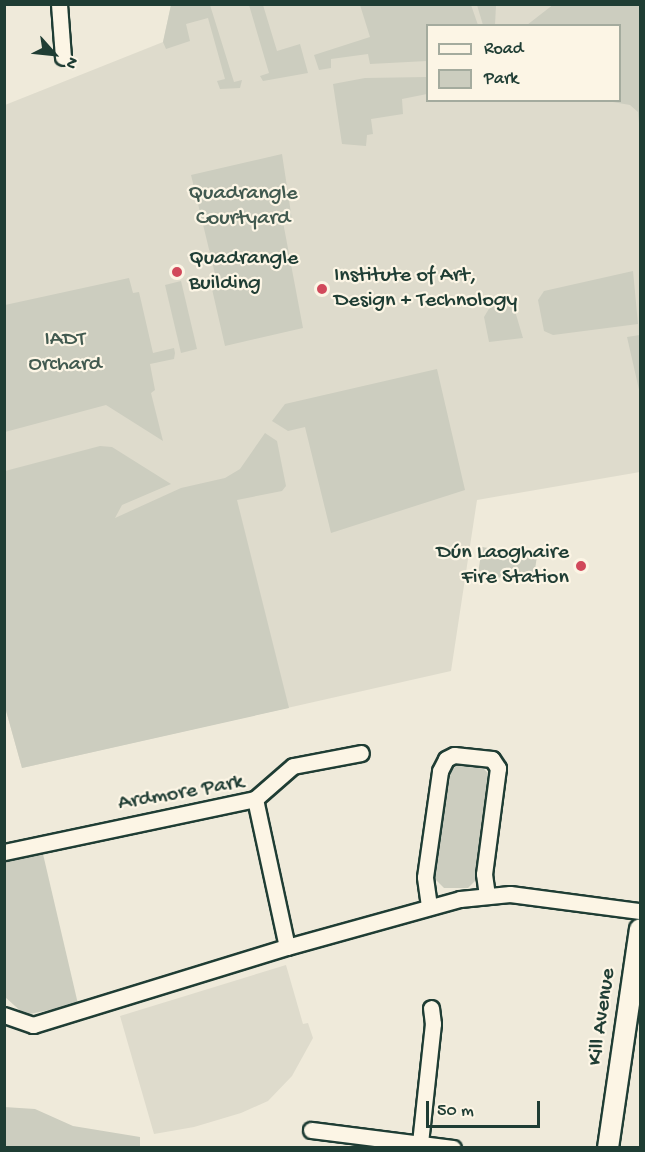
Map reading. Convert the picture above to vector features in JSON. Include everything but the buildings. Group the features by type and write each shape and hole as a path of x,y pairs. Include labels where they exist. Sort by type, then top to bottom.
{"main road":[{"name":"Kill Avenue","path":"608,1148 640,929"}],"street":[{"path":"59,4 63,57"},
{"path":"255,799 293,766 361,753"},
{"path":"429,906 425,877 440,771 446,759 454,755 492,759 498,768 484,874 487,895"},
{"name":"Ardmore Park","path":"4,852 255,799 287,947"},
{"path":"4,1015 33,1025 429,906 487,895 510,894 640,910"},
{"path":"420,1143 433,1024 431,1008"},
{"path":"311,1130 453,1148"}],"shaded area":[{"name":"Institute of Art, Design + Technology","path":"171,5 640,5 640,472 477,500 451,671 22,768 5,707 5,105 163,42"},
{"path":"286,965 303,1024 308,1023 313,1038 292,1076 268,1101 241,1113 194,1127 154,1134 120,1016"}],"green space":[{"path":"554,4 640,5 640,134 638,112 630,105 613,102 621,102 621,24 528,24"},
{"path":"171,5 210,5 234,82 242,80 240,88 220,89 217,81 225,79 208,18 186,24 190,41 166,49 163,42"},
{"path":"249,5 263,5 277,51 300,44 308,73 263,81 260,76 269,73"},
{"path":"360,5 471,5 478,24 426,24 426,61 370,64 368,54 331,59 331,68 319,70 314,55 370,37"},
{"path":"477,5 496,5 495,24 483,24"},
{"path":"426,77 426,94 402,99 403,114 371,119 373,134 367,135 366,146 342,144 333,84 365,78"},
{"name":"Quadrangle Courtyard","path":"282,154 292,220 283,222 303,328 225,346 209,276 215,274 191,175"},
{"path":"633,271 638,324 553,335 544,331 538,300 544,291"},
{"name":"IADT Orchard","path":"129,278 133,293 139,292 153,353 174,348 174,359 150,364 155,390 151,393 163,441 106,405 5,432 5,305"},
{"path":"181,281 197,349 181,353 165,285"},
{"path":"512,301 523,338 489,342 484,317 490,307"},
{"path":"640,335 640,394 627,337"},
{"path":"437,369 465,490 331,533 305,427 288,431 272,421 285,404"},
{"path":"265,433 277,441 286,486 282,491 237,500 289,708 22,768 5,707 5,471 100,446 112,447 171,484 122,505 115,518 181,488 225,478 240,469"},
{"path":"482,547 537,556 533,583 478,574"},
{"path":"458,765 482,767 491,776 475,881 468,888 444,888 434,878 451,770"},
{"path":"43,854 78,1004 25,1015 5,997 4,862"},
{"path":"4,1107 35,1109 73,1126 140,1137 140,1147 5,1147"}],"place":[{"name":"Quadrangle Building","path":"177,272"},
{"name":"Institute of Art, Design + Technology","path":"322,289"},
{"name":"Dún Laoghaire Fire Station","path":"581,566"}]}
